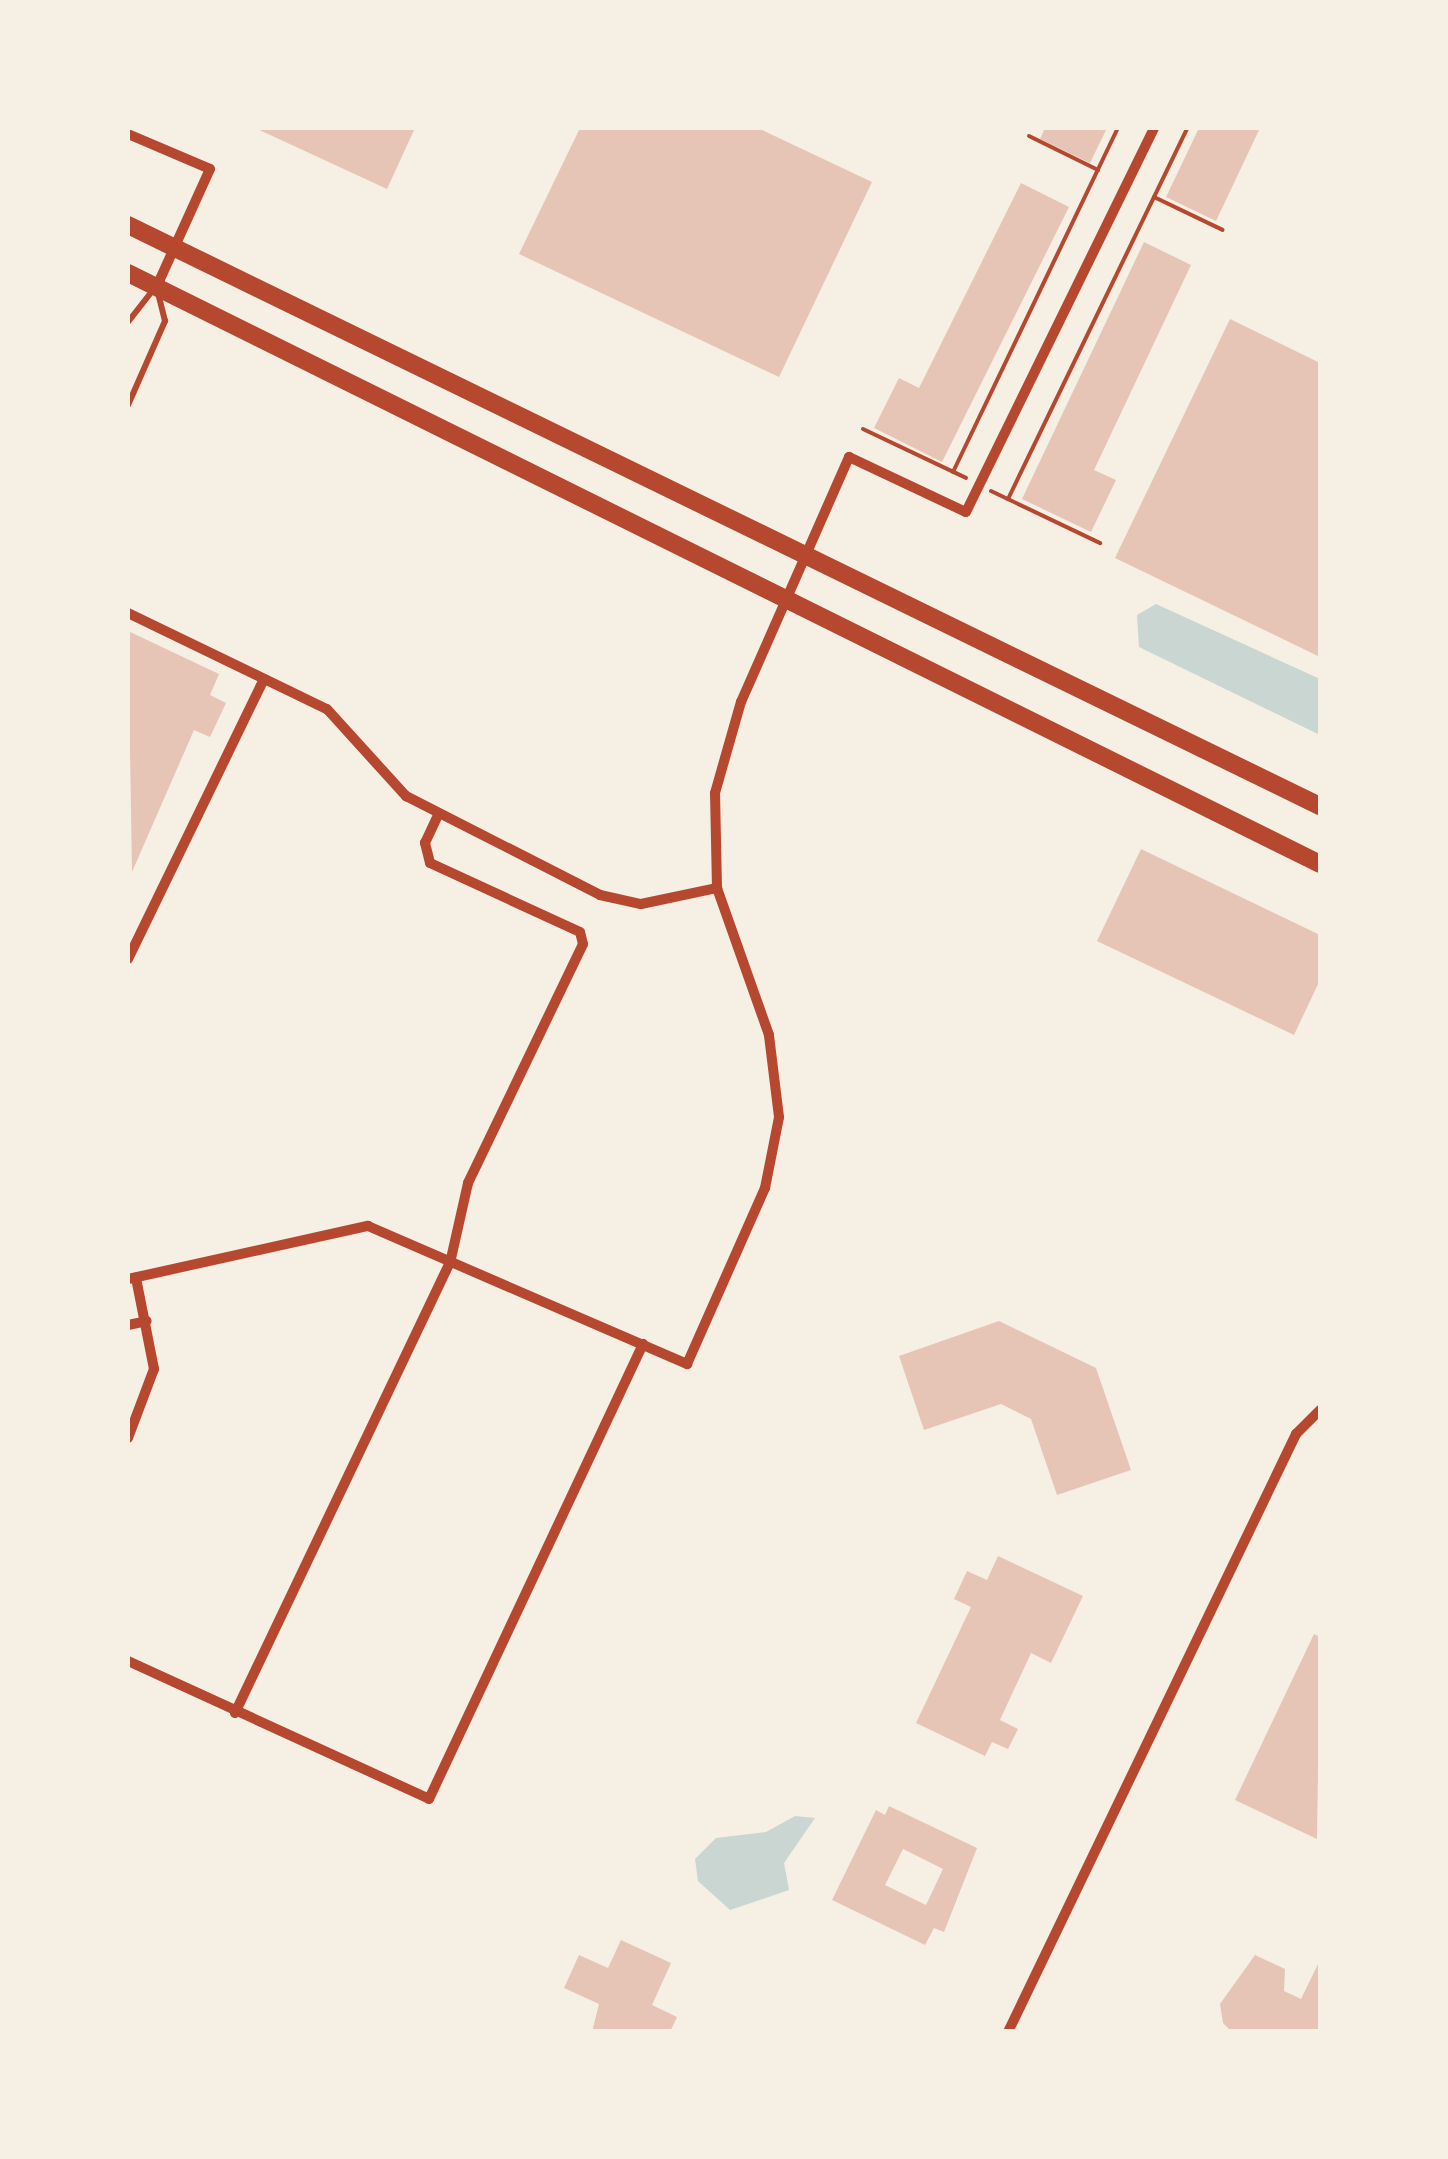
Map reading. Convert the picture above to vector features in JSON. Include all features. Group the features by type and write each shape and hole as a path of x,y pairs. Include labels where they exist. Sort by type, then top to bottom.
{"main road":[{"path":"128,226 1320,806"},
{"path":"128,274 788,608 1320,864"}],"street":[{"path":"128,1438 154,1369 147,1320 132,1278 340,1227 368,1226 687,1364 765,1188 779,1117 769,1035 717,888 723,751 811,555 849,458 966,512 1154,128"},
{"path":"128,134 210,169 156,286"},
{"path":"128,613 327,709 406,796 600,895 641,904 717,888"},
{"path":"128,959 264,679"},
{"path":"235,1714 450,1263 468,1183 584,944 580,932 430,863 425,842 438,815"},
{"path":"128,1326 147,1320"},
{"path":"128,1661 235,1714 429,1798 643,1344"},
{"path":"1008,2032 1296,1434 1320,1410"}],"lane":[{"path":"128,322 156,286"},
{"path":"128,405 165,321 156,286"}],"path":[{"path":"952,472 1118,128"},
{"path":"1008,499 1187,128"},
{"path":"1029,136 1098,170"},
{"path":"1154,196 1223,230"},
{"path":"863,429 970,480"},
{"path":"990,491 1100,543"}],"shaded area":[{"path":"1156,604 1320,679 1320,735 1139,647 1137,615"},
{"path":"795,1816 815,1818 784,1863 789,1890 730,1910 698,1881 695,1859 716,1838 766,1832"}],"building":[{"path":"255,128 415,128 387,189"},
{"path":"580,128 758,128 872,182 779,377 519,254"},
{"path":"1045,128 1107,128 1090,163 1040,139"},
{"path":"1199,128 1260,128 1216,221 1166,197"},
{"path":"1021,183 1069,207 942,462 874,428 899,378 919,388"},
{"path":"1144,242 1191,265 1094,470 1116,480 1091,532 1022,499"},
{"path":"1230,319 1320,363 1320,657 1115,558"},
{"path":"128,631 219,674 210,695 226,703 210,737 194,730 132,872"},
{"path":"1141,849 1320,935 1320,980 1294,1035 1097,941"},
{"path":"999,1321 1096,1368 1131,1470 1057,1495 1031,1419 1001,1404 924,1430 899,1356"},
{"path":"998,1556 1083,1596 1051,1663 1031,1653 1000,1720 1018,1729 1008,1749 992,1742 985,1756 916,1723 971,1607 954,1599 967,1571 987,1580"},
{"path":"1314,1634 1320,1637 1317,1839 1235,1800"},
{"path":"889,1806 977,1848 944,1932 934,1928 925,1945 832,1900 876,1810 885,1815","holes":["903,1849 943,1869 926,1905 885,1885"]},
{"path":"621,1940 671,1963 652,2005 677,2017 670,2032 592,2032 599,2004 564,1988 579,1955 608,1968"},
{"path":"1255,1955 1285,1969 1284,1991 1301,1999 1320,1960 1320,2032 1232,2032 1223,2023 1220,2004"}]}
